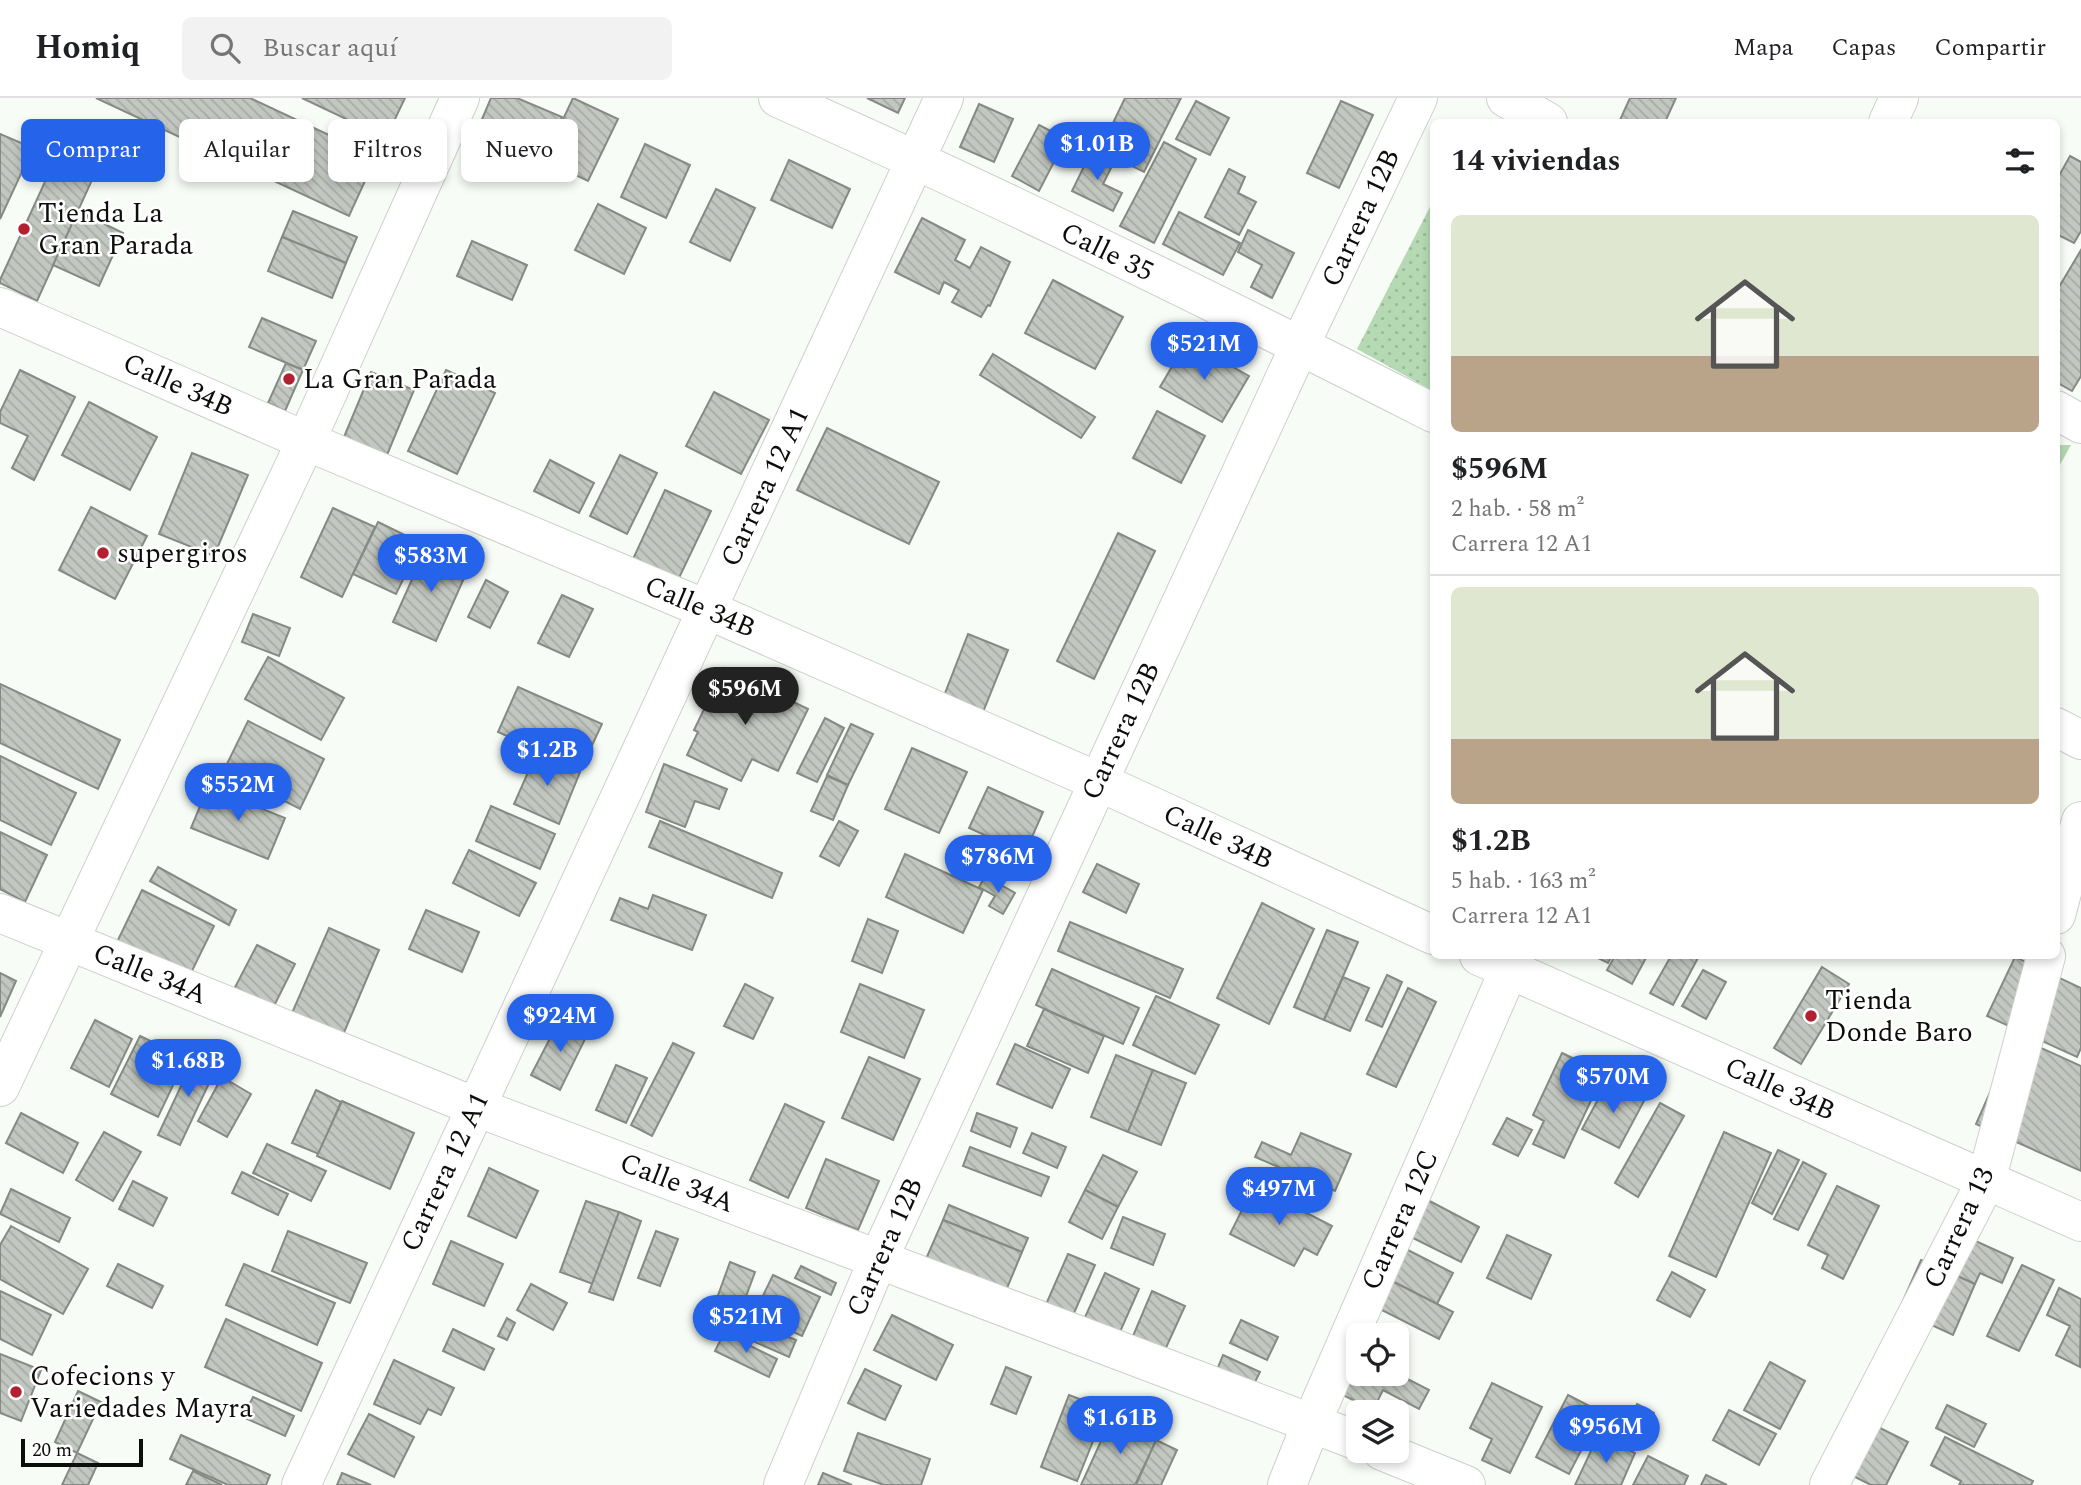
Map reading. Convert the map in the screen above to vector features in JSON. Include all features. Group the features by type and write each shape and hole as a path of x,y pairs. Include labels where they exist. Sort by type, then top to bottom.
{"street":[{"path":"0,1087 306,441 460,98"},
{"name":"Calle 35","path":"778,98 917,159 1300,345 1430,411"},
{"name":"Carrera 12 A1","path":"301,1485 944,98"},
{"name":"Carrera 12B","path":"783,1485 877,1260 1097,781 1418,98"},
{"path":"1506,98 1543,119"},
{"path":"1889,119 1899,98"},
{"name":"Calle 34B","path":"0,307 306,441 708,610 1097,781 1430,934"},
{"path":"2060,412 2081,424"},
{"path":"2060,729 2081,740"},
{"path":"2060,900 2081,821"},
{"name":"Calle 34A","path":"0,913 475,1107 1346,1436"},
{"name":"Carrera 13","path":"1829,1485 1986,1181 2045,959"},
{"name":"Calle 34B","path":"1501,960 2081,1222"},
{"name":"Carrera 12C","path":"1287,1485 1501,960"},
{"path":"1409,1462 1466,1485"}],"green space":[{"path":"1430,207 1430,389 1357,349"},
{"path":"2060,445 2071,445 2060,465"}],"building":[{"path":"96,98 250,98 295,119 179,119 179,137 165,130 165,119 141,119"},
{"path":"302,98 405,98 395,119 346,119"},
{"path":"491,98 517,98 562,117 561,119 482,119"},
{"path":"573,98 618,119 588,181 578,176 578,119 563,119"},
{"path":"867,98 905,98 898,113"},
{"path":"1125,98 1181,98 1144,172 1100,150"},
{"path":"1630,98 1676,98 1666,119 1620,119"},
{"path":"1196,101 1229,118 1210,155 1176,139"},
{"path":"1341,101 1373,115 1339,188 1307,173"},
{"path":"979,104 1013,119 994,162 960,147"},
{"path":"1039,125 1066,139 1039,191 1012,176"},
{"path":"314,128 328,135 328,182 365,182 349,216 276,182 314,182"},
{"path":"0,134 21,143 21,174 0,219"},
{"path":"1164,142 1196,159 1154,243 1120,226"},
{"path":"645,144 690,165 666,218 621,197"},
{"path":"1091,152 1114,162 1103,184 1122,193 1113,211 1072,191"},
{"path":"2070,156 2081,162 2081,231 2074,243 2060,236 2060,174"},
{"path":"789,160 850,189 832,228 771,200"},
{"path":"1229,169 1245,177 1238,193 1256,202 1239,235 1205,217"},
{"path":"45,182 91,182 37,301 0,283"},
{"path":"716,189 755,208 730,261 690,242"},
{"path":"598,204 646,228 624,274 575,250"},
{"path":"78,211 123,233 99,286 53,265"},
{"path":"293,211 357,237 346,263 282,237"},
{"path":"1179,212 1240,243 1223,275 1163,244"},
{"path":"922,218 965,240 955,260 970,268 981,247 1010,262 990,306 988,305 981,317 952,302 959,290 944,282 939,294 895,272"},
{"path":"1248,230 1294,253 1272,298 1251,287 1262,265 1238,252"},
{"path":"282,237 346,263 332,298 268,271"},
{"path":"472,241 527,265 512,300 457,276"},
{"path":"2081,250 2081,376 2072,391 2060,384 2060,285"},
{"path":"1053,280 1123,317 1095,369 1025,333"},
{"path":"262,318 316,341 303,370 249,347"},
{"path":"1187,341 1249,376 1222,422 1160,387"},
{"path":"993,354 1095,417 1081,438 980,375"},
{"path":"286,363 303,370 285,411 268,403"},
{"path":"20,370 75,397 34,480 12,468 28,436 0,423 0,412"},
{"path":"446,370 495,393 457,474 408,451"},
{"path":"371,372 414,390 387,455 344,437"},
{"path":"714,392 769,420 741,474 686,446"},
{"path":"89,402 157,437 130,490 62,455"},
{"path":"1157,411 1205,436 1181,483 1133,458"},
{"path":"827,428 939,482 909,544 797,490"},
{"path":"192,453 248,475 214,556 159,534"},
{"path":"620,455 657,473 627,534 590,516"},
{"path":"550,460 594,483 579,513 534,491"},
{"path":"665,490 711,511 678,580 633,559"},
{"name":"supergiros","path":"91,507 147,536 115,599 59,570"},
{"path":"333,508 375,527 342,597 301,577"},
{"path":"378,522 421,543 396,594 353,574"},
{"path":"1118,533 1155,551 1094,679 1057,661"},
{"path":"426,548 469,567 436,641 393,622"},
{"path":"486,580 508,592 490,628 468,617"},
{"path":"562,595 593,609 569,657 538,643"},
{"path":"253,614 290,628 279,656 242,642"},
{"path":"968,634 1008,650 981,717 942,701"},
{"path":"268,657 344,698 321,740 245,699"},
{"path":"724,668 808,709 778,771 752,759 741,781 687,755 698,732 694,730"},
{"path":"0,684 120,740 98,789 0,743"},
{"path":"518,687 602,724 581,769 498,732"},
{"path":"825,718 844,728 817,782 797,773"},
{"path":"248,721 324,759 300,809 224,770"},
{"path":"851,724 873,734 848,785 827,775"},
{"path":"912,748 967,772 939,833 885,809"},
{"path":"537,752 580,772 559,824 514,804"},
{"path":"0,756 76,793 51,845 0,820"},
{"path":"664,764 727,789 719,809 695,801 685,827 646,812"},
{"path":"827,776 848,785 833,820 811,811"},
{"path":"208,787 285,818 268,859 191,828"},
{"path":"988,787 1043,812 1025,853 969,828"},
{"path":"491,806 555,834 540,869 476,841"},
{"path":"660,821 782,873 772,898 649,847"},
{"path":"839,821 858,831 839,866 820,856"},
{"path":"0,832 47,855 25,902 0,889"},
{"path":"469,850 536,883 519,916 453,883"},
{"path":"905,854 983,890 963,933 886,897"},
{"path":"1097,864 1139,884 1126,913 1083,892"},
{"path":"158,867 236,910 229,925 150,881"},
{"path":"985,876 1015,893 1003,914 989,906 995,896 979,887"},
{"path":"142,890 214,926 189,977 117,942"},
{"path":"653,895 706,915 692,950 611,920 620,898 648,909"},
{"path":"1262,903 1314,929 1269,1024 1217,998"},
{"path":"426,910 479,932 462,972 409,949"},
{"path":"868,919 898,931 882,973 852,961"},
{"path":"1070,922 1183,969 1170,998 1058,951"},
{"path":"329,928 379,950 340,1042 289,1020"},
{"path":"1327,930 1358,942 1324,1020 1294,1007"},
{"path":"257,945 295,964 270,1014 231,995"},
{"path":"1613,959 1645,959 1632,984 1607,970"},
{"path":"1669,959 1697,959 1673,1005 1650,993"},
{"path":"2014,959 2019,959 2081,988 2081,1048 2077,1057 1987,1016"},
{"name":"Tienda Donde Baro","path":"1822,967 1849,984 1801,1064 1774,1048"},
{"path":"1052,969 1139,1008 1123,1044 1036,1005"},
{"path":"1703,970 1726,982 1706,1019 1682,1006"},
{"path":"0,973 16,981 0,1017"},
{"path":"1387,975 1402,982 1382,1027 1366,1020"},
{"path":"1343,977 1369,988 1350,1031 1324,1020"},
{"path":"745,984 773,998 753,1039 724,1026"},
{"path":"860,984 924,1010 904,1058 841,1032"},
{"path":"1408,988 1436,1002 1396,1087 1367,1074"},
{"path":"1156,996 1219,1025 1195,1074 1133,1045"},
{"path":"1044,1009 1104,1036 1088,1073 1027,1046"},
{"path":"560,1019 588,1033 560,1090 531,1075"},
{"path":"95,1020 132,1039 109,1087 71,1068"},
{"path":"140,1036 186,1058 158,1117 111,1094"},
{"path":"2015,1036 2081,1066 2081,1171 1976,1124"},
{"path":"673,1043 694,1053 652,1136 631,1125"},
{"path":"1015,1044 1070,1069 1052,1108 997,1084"},
{"path":"197,1052 219,1062 180,1145 158,1135"},
{"path":"1562,1053 1604,1073 1564,1158 1533,1144 1544,1121 1533,1115"},
{"path":"1116,1055 1153,1070 1128,1132 1091,1117"},
{"path":"869,1057 920,1079 893,1140 842,1118"},
{"path":"616,1065 647,1078 626,1123 596,1110"},
{"path":"1153,1070 1186,1083 1161,1145 1128,1132"},
{"path":"222,1077 251,1094 227,1137 198,1121"},
{"path":"1608,1081 1644,1101 1619,1148 1582,1129"},
{"path":"316,1090 341,1102 319,1154 292,1143"},
{"path":"342,1101 414,1133 390,1189 317,1156"},
{"path":"1660,1103 1684,1116 1638,1197 1615,1183"},
{"path":"785,1104 824,1122 788,1198 750,1180"},
{"path":"21,1113 78,1143 63,1173 6,1143"},
{"path":"977,1113 1017,1128 1010,1147 971,1131"},
{"path":"1507,1118 1532,1130 1518,1156 1493,1144"},
{"path":"104,1132 141,1152 113,1201 76,1180"},
{"path":"1724,1132 1771,1153 1716,1277 1669,1256"},
{"path":"1032,1133 1066,1147 1057,1168 1023,1153"},
{"path":"1301,1133 1351,1154 1335,1191 1255,1157 1262,1142 1291,1155"},
{"path":"267,1144 326,1171 311,1201 253,1173"},
{"path":"970,1147 1049,1177 1041,1196 963,1166"},
{"path":"1778,1150 1799,1160 1772,1214 1752,1203"},
{"path":"1103,1155 1137,1172 1118,1207 1085,1190"},
{"path":"826,1159 879,1181 858,1230 806,1208"},
{"path":"1803,1162 1826,1174 1798,1230 1774,1219"},
{"path":"489,1168 538,1191 516,1238 468,1216"},
{"path":"242,1172 288,1194 278,1215 232,1193"},
{"path":"133,1181 167,1198 153,1226 119,1209"},
{"path":"1254,1186 1332,1226 1317,1255 1304,1248 1294,1266 1230,1234"},
{"path":"1837,1186 1879,1206 1843,1279 1822,1268 1828,1255 1808,1245"},
{"path":"11,1189 70,1218 59,1242 0,1214"},
{"path":"1085,1190 1118,1207 1102,1239 1069,1222"},
{"path":"1422,1197 1479,1227 1461,1262 1403,1233"},
{"path":"586,1201 619,1212 593,1284 560,1272"},
{"path":"949,1205 1028,1238 1022,1252 943,1220"},
{"path":"619,1212 641,1221 613,1300 589,1292"},
{"path":"1123,1217 1165,1234 1153,1265 1111,1248"},
{"path":"943,1220 1022,1252 1005,1293 926,1259"},
{"path":"11,1226 88,1269 63,1314 0,1279 0,1245"},
{"path":"288,1231 367,1263 350,1303 272,1271"},
{"path":"656,1231 678,1239 660,1286 638,1278"},
{"path":"1958,1233 2013,1258 2002,1283 1980,1273 1975,1284 1942,1269"},
{"path":"1507,1235 1551,1255 1531,1299 1487,1278"},
{"path":"451,1241 503,1264 484,1306 433,1284"},
{"path":"1400,1246 1453,1273 1437,1304 1384,1277"},
{"path":"1068,1254 1095,1265 1071,1320 1044,1309"},
{"path":"1921,1260 1975,1284 1953,1335 1899,1310"},
{"path":"730,1262 755,1272 741,1310 716,1301"},
{"path":"118,1264 163,1286 152,1308 107,1286"},
{"path":"244,1264 335,1303 317,1345 226,1305"},
{"path":"2022,1265 2054,1280 2019,1351 1987,1336"},
{"path":"801,1266 836,1283 831,1295 795,1278"},
{"path":"1672,1272 1705,1290 1690,1317 1657,1300"},
{"path":"1105,1273 1139,1289 1116,1341 1081,1326"},
{"path":"773,1275 820,1297 802,1336 754,1314"},
{"path":"1384,1277 1453,1312 1439,1339 1370,1304"},
{"path":"531,1284 567,1303 553,1330 517,1310"},
{"path":"2059,1288 2081,1299 2080,1367 2056,1355 2070,1326 2047,1315"},
{"path":"0,1291 51,1315 32,1355 0,1339"},
{"path":"1152,1291 1185,1306 1165,1350 1133,1336"},
{"path":"730,1311 796,1340 789,1357 723,1328"},
{"path":"892,1315 953,1345 936,1380 874,1350"},
{"path":"507,1318 515,1323 507,1340 498,1336"},
{"path":"226,1319 322,1363 301,1411 205,1367"},
{"path":"1241,1320 1278,1337 1267,1360 1230,1343"},
{"path":"453,1329 494,1349 484,1370 443,1351"},
{"path":"724,1333 777,1359 769,1377 715,1351"},
{"name":"Cofecions y Variedades Mayra","path":"0,1354 41,1370 21,1421 0,1413"},
{"path":"1223,1355 1260,1372 1250,1392 1215,1375"},
{"path":"394,1360 454,1388 441,1415 428,1409 420,1424 374,1404"},
{"path":"1770,1362 1805,1381 1780,1429 1744,1410"},
{"path":"1006,1367 1031,1377 1016,1414 991,1404"},
{"path":"865,1369 901,1386 885,1420 848,1403"},
{"path":"1346,1371 1346,1386 1409,1386 1409,1380 1429,1390 1419,1409 1409,1404 1409,1400 1402,1400 1383,1390 1378,1400 1353,1400 1333,1390"},
{"path":"1492,1383 1542,1407 1510,1473 1482,1460 1492,1439 1470,1428"},
{"path":"78,1391 101,1402 77,1453 55,1442"},
{"path":"1069,1395 1106,1409 1077,1481 1041,1467"},
{"path":"1568,1395 1601,1412 1569,1474 1536,1457"},
{"path":"253,1397 294,1416 285,1436 243,1417"},
{"path":"1637,1404 1654,1413 1639,1445 1603,1426 1610,1412 1628,1421"},
{"path":"1947,1405 1986,1424 1974,1447 1936,1428"},
{"path":"1729,1410 1776,1434 1759,1465 1713,1440"},
{"path":"369,1414 414,1437 394,1477 348,1454"},
{"path":"1854,1415 1908,1442 1886,1485 1871,1485 1829,1464"},
{"path":"1112,1417 1157,1439 1135,1485 1081,1485"},
{"path":"858,1433 930,1459 921,1485 884,1485 844,1471"},
{"path":"181,1435 270,1475 266,1485 228,1485 170,1459"},
{"path":"1598,1436 1635,1453 1621,1485 1575,1485"},
{"path":"1945,1437 2033,1481 2031,1485 1959,1485 1961,1481 1931,1465"},
{"path":"1156,1440 1177,1450 1161,1485 1136,1485"},
{"path":"77,1453 98,1463 88,1485 62,1485"},
{"path":"1648,1456 1688,1476 1684,1485 1633,1485"},
{"path":"193,1471 222,1485 186,1485"},
{"path":"342,1473 371,1485 337,1485"},
{"path":"823,1473 852,1485 818,1485"},
{"path":"1706,1475 1727,1485 1701,1485"}],"place":[{"name":"Tienda La Gran Parada","path":"24,229"},
{"name":"La Gran Parada","path":"289,379"},
{"name":"supergiros","path":"103,553"},
{"name":"Tienda Donde Baro","path":"1811,1016"},
{"name":"Cofecions y Variedades Mayra","path":"16,1392"}]}
